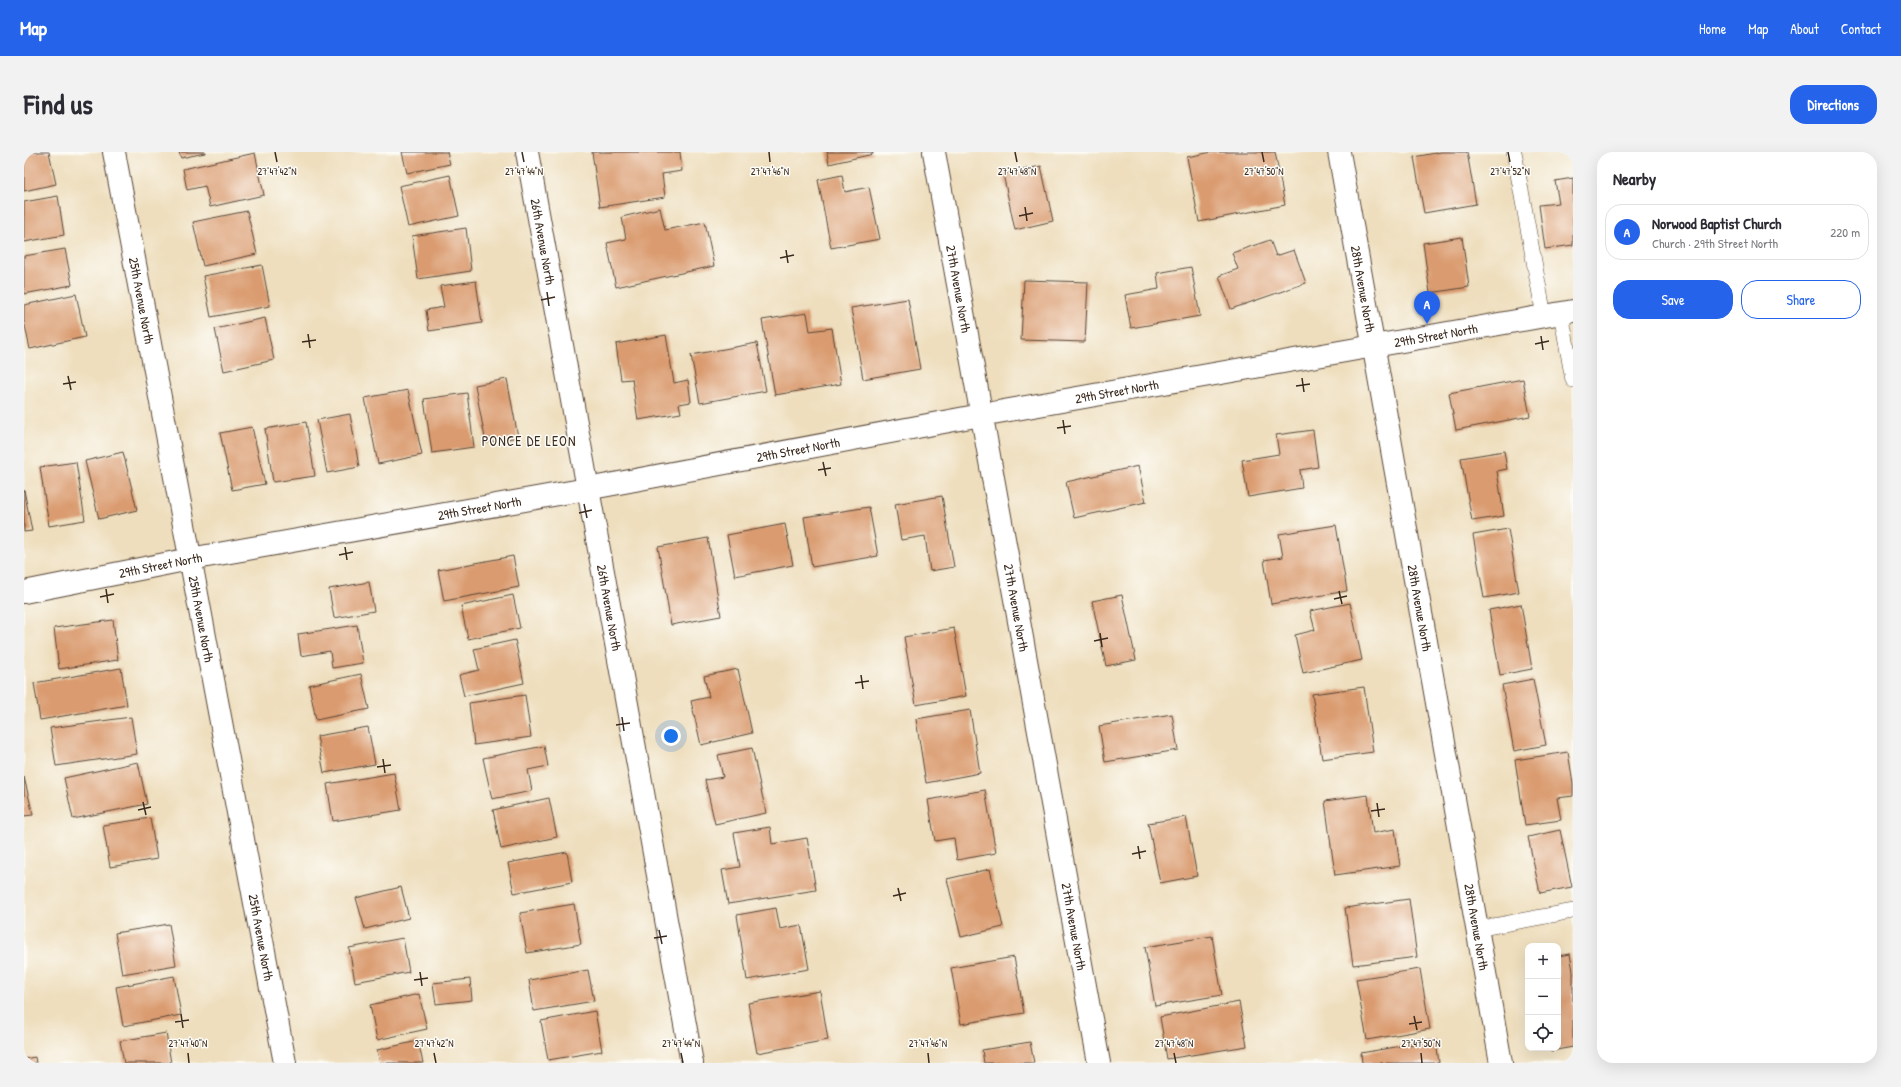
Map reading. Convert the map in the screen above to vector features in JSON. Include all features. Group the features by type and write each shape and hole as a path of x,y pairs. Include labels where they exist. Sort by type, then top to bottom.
{"street":[{"name":"25th Avenue North","path":"114,152 285,1063"},
{"name":"26th Avenue North","path":"527,152 692,1063"},
{"name":"27th Avenue North","path":"934,152 1099,1063"},
{"name":"28th Avenue North","path":"1338,152 1374,347 1500,1063"},
{"name":"29th Street North","path":"24,592 190,559 587,489 982,415 1559,314"}],"lane":[{"path":"1514,152 1559,314 1573,380"},
{"path":"1477,929 1573,911"}],"building":[{"path":"24,152 49,152 56,184 24,191"},
{"path":"179,152 205,152 205,153 181,158"},
{"path":"402,152 447,152 450,164 407,173"},
{"path":"592,152 680,152 682,171 662,174 665,197 600,207"},
{"path":"827,152 873,152 873,154 829,164"},
{"path":"1212,152 1275,152 1285,205 1199,222 1187,157"},
{"path":"1441,152 1467,152 1476,204 1424,213 1414,157"},
{"path":"255,153 264,195 210,207 205,186 187,190 183,169"},
{"path":"1041,166 1053,221 1015,230 1003,174"},
{"path":"450,175 459,216 408,227 399,186"},
{"path":"842,175 845,192 869,187 880,239 831,248 818,180"},
{"path":"1573,178 1573,245 1545,249 1539,205 1559,203 1555,181"},
{"path":"58,196 64,235 24,242 24,202"},
{"path":"660,208 665,230 705,222 714,266 616,287 607,243 626,239 622,217"},
{"path":"247,211 257,254 203,266 193,222"},
{"path":"466,228 471,271 418,279 412,236"},
{"path":"1462,237 1469,287 1430,293 1423,243"},
{"path":"1270,240 1276,256 1294,250 1306,283 1231,309 1219,276 1238,269 1232,253"},
{"path":"65,249 72,285 24,294 24,256"},
{"path":"262,265 270,306 211,317 203,276"},
{"path":"1191,267 1200,316 1131,328 1125,295 1159,289 1157,273"},
{"path":"1024,280 1088,282 1085,342 1021,340"},
{"path":"476,281 482,323 429,331 426,310 444,307 440,286"},
{"path":"76,294 85,337 30,349 24,321 24,305"},
{"path":"908,299 920,369 863,379 851,308"},
{"path":"807,313 810,331 832,328 841,384 775,395 762,320"},
{"path":"265,318 274,360 224,371 215,329"},
{"path":"666,335 674,383 688,380 691,402 679,404 681,413 638,420 632,379 621,380 616,344"},
{"path":"757,343 766,391 700,403 691,355"},
{"path":"507,379 518,437 486,443 475,385"},
{"path":"1523,379 1530,416 1456,430 1449,393"},
{"path":"408,390 422,455 378,464 365,398"},
{"path":"467,393 474,447 432,453 424,399"},
{"path":"350,414 359,467 327,473 317,420"},
{"path":"306,422 315,476 273,482 265,429"},
{"path":"252,427 265,484 232,490 220,433"},
{"path":"1313,430 1318,467 1300,470 1302,488 1248,497 1242,460 1279,454 1276,435"},
{"path":"1504,451 1507,469 1497,471 1504,516 1472,521 1461,458"},
{"path":"123,452 137,510 99,519 85,461"},
{"path":"76,462 85,520 49,526 40,467"},
{"path":"1138,466 1146,502 1074,518 1066,482"},
{"path":"24,490 32,531 24,532"},
{"path":"942,496 954,567 930,571 925,536 901,540 895,504"},
{"path":"869,507 878,556 812,567 804,517"},
{"path":"785,524 793,565 735,576 727,535"},
{"path":"1336,525 1347,591 1271,604 1264,560 1283,557 1279,534"},
{"path":"1508,529 1519,592 1484,598 1473,535"},
{"path":"708,538 721,616 671,625 658,547"},
{"path":"513,556 519,587 444,601 438,570"},
{"path":"369,582 374,611 334,618 329,589"},
{"path":"513,595 520,628 468,639 461,606"},
{"path":"1122,595 1136,660 1106,666 1092,601"},
{"path":"1350,603 1362,660 1303,673 1295,635 1315,630 1310,611"},
{"path":"1521,604 1532,669 1500,675 1489,610"},
{"path":"113,620 118,660 59,669 54,628"},
{"path":"357,625 363,663 332,668 330,651 301,656 298,634"},
{"path":"954,628 966,696 916,705 904,637"},
{"path":"515,640 524,683 464,696 459,675 479,670 474,649"},
{"path":"121,668 127,705 40,720 34,683"},
{"path":"738,669 752,733 701,745 691,701 709,697 704,676"},
{"path":"361,674 369,709 316,720 309,685"},
{"path":"1533,679 1546,745 1514,751 1502,685"},
{"path":"1364,687 1373,752 1322,759 1312,694"},
{"path":"525,695 531,737 474,745 469,703"},
{"path":"970,710 980,773 926,783 916,719"},
{"path":"1172,714 1178,750 1105,762 1099,726"},
{"path":"131,717 137,754 56,766 50,728"},
{"path":"368,727 375,764 324,773 317,736"},
{"path":"544,746 548,766 528,770 532,791 492,799 483,758"},
{"path":"752,748 766,813 715,824 705,780 723,777 718,755"},
{"path":"1568,752 1573,783 1573,796 1557,798 1561,820 1525,825 1515,760"},
{"path":"138,762 147,804 73,819 64,778"},
{"path":"394,773 401,810 333,821 327,784"},
{"path":"24,777 33,815 24,816"},
{"path":"985,790 996,853 957,860 954,838 935,841 928,800"},
{"path":"1368,795 1373,833 1395,829 1400,866 1335,875 1325,801"},
{"path":"549,798 557,837 501,849 493,810"},
{"path":"1186,817 1197,876 1160,883 1148,823"},
{"path":"150,818 157,859 110,867 103,825"},
{"path":"770,827 772,844 807,838 816,890 728,904 722,870 740,867 734,833"},
{"path":"1560,830 1572,887 1540,893 1528,837"},
{"path":"567,852 572,882 514,893 508,863"},
{"path":"990,869 1003,927 961,937 947,879"},
{"path":"401,887 409,918 365,929 356,898"},
{"path":"1409,899 1417,957 1353,965 1345,908"},
{"path":"574,904 581,944 527,953 520,913"},
{"path":"776,908 780,929 801,925 809,969 747,980 737,915"},
{"path":"169,924 176,965 122,974 115,933"},
{"path":"1212,936 1222,995 1155,1006 1145,947"},
{"path":"403,938 409,972 355,982 349,948"},
{"path":"1570,954 1573,971 1573,1047 1561,1049 1561,979 1561,956"},
{"path":"1014,957 1024,1013 961,1024 951,968"},
{"path":"1420,969 1430,1029 1367,1040 1356,979"},
{"path":"588,970 594,1001 534,1011 529,980"},
{"path":"174,976 181,1015 123,1026 116,987"},
{"path":"470,979 472,1000 436,1004 433,983"},
{"path":"820,991 828,1040 757,1053 748,1003"},
{"path":"419,994 427,1029 377,1040 370,1005"},
{"path":"1239,1002 1247,1046 1167,1059 1160,1017"},
{"path":"595,1011 602,1051 548,1060 541,1021"},
{"path":"166,1033 171,1063 124,1063 120,1041"},
{"path":"1436,1040 1439,1063 1362,1063 1361,1053"},
{"path":"418,1041 423,1063 380,1063 377,1050"},
{"path":"1030,1042 1034,1063 984,1063 982,1050"},
{"path":"35,1057 36,1063 24,1063 24,1059"}],"place":[{"name":"Norwood Baptist Church","path":"1427,324"}],"district":[{"name":"PONCE DE LEON","path":"529,440"}]}
